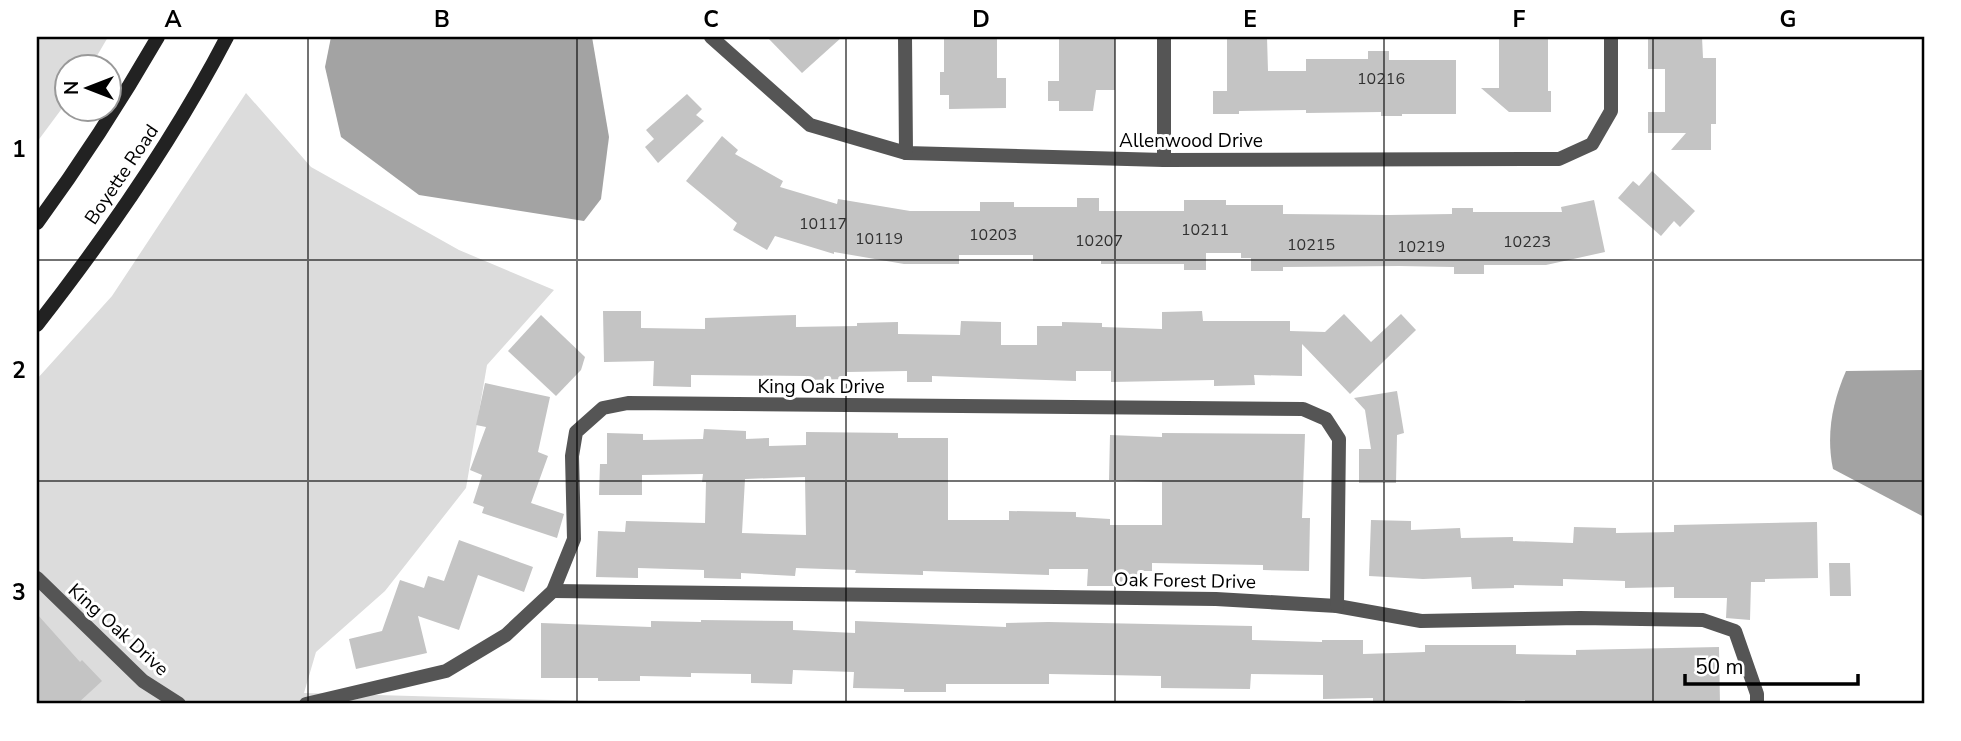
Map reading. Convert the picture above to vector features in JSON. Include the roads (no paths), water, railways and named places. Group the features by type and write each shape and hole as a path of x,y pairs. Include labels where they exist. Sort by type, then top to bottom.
{"main road":[{"name":"Boyette Road","path":"37,223 124,96 158,37"},
{"name":"Boyette Road","path":"37,325 154,163 227,37"}],"street":[{"name":"Allenwood Drive","path":"711,37 810,125 906,153 1164,160 1559,159 1592,144 1611,111 1611,37"},
{"path":"905,37 906,153"},
{"path":"1164,37 1164,160"},
{"name":"King Oak Drive","path":"306,704 446,671 506,635 553,591 574,539 572,456 576,432 603,408 641,403 1303,409 1326,419 1339,439 1337,606"},
{"name":"King Oak Drive","path":"37,578 143,681 179,704"},
{"name":"Oak Forest Drive","path":"553,591 1216,599 1337,606 1422,621 1580,618 1703,620 1735,631 1757,694 1757,704"}]}
